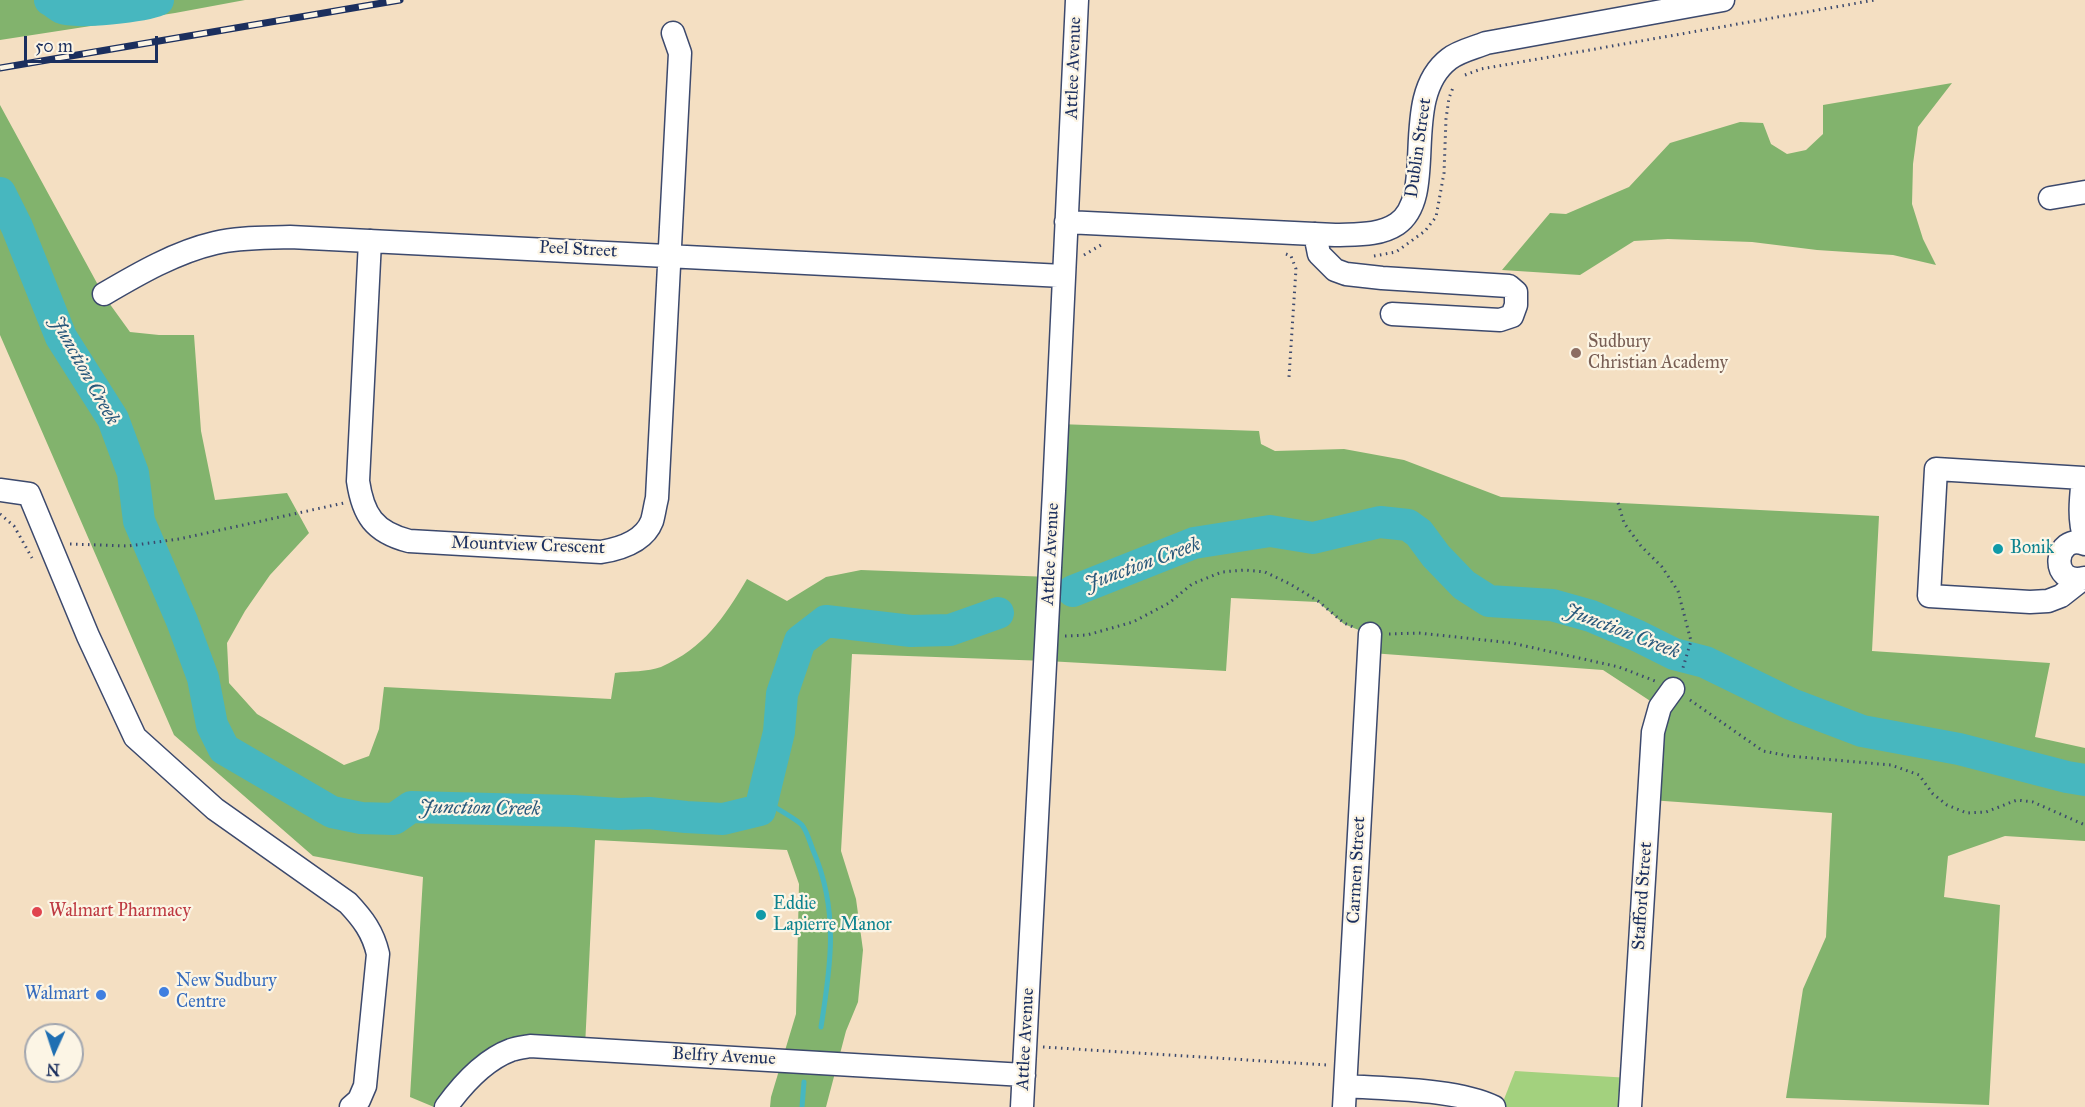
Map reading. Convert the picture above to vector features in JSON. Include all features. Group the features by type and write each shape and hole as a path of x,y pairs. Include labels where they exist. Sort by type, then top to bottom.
{"street":[{"name":"Attlee Avenue","path":"1022,1107 1077,0"},
{"name":"Dublin Street","path":"1066,222 1317,244 1390,228 1404,219 1411,208 1416,192 1425,93 1437,72 1448,60 1460,53 1497,41 1723,0"},
{"name":"Mountview Crescent","path":"370,241 358,481 361,500 377,526 391,537 408,541 601,552 621,548 638,539 651,524 657,498 680,53 673,33"},
{"path":"2050,198 2085,192"},
{"name":"Peel Street","path":"104,294 140,273 214,243 278,237 671,255 1064,265"},
{"path":"1317,244 1335,270 1346,274 1509,286 1516,292 1516,304 1512,316 1500,320 1392,314"},
{"path":"2085,539 2082,532 2081,514 2083,478 1936,469 1929,596 2048,601 2061,596 2085,578"},
{"path":"0,490 29,494 88,636 135,737 215,809 348,903 364,920 374,937 378,954 365,1086 359,1100 351,1107"},
{"path":"2085,544 2067,545 2062,550 2059,559 2065,575 2077,580 2085,578"},
{"name":"Carmen Street","path":"1346,1086 1370,634"},
{"name":"Stafford Street","path":"1630,1107 1653,732 1660,708 1672,689"},
{"name":"Belfry Avenue","path":"446,1107 472,1076 491,1061 511,1050 530,1046 1024,1075"},
{"path":"1346,1086 1449,1095 1470,1098 1494,1107"}],"path":[{"path":"1461,76 1481,69 1875,0"},
{"path":"1372,256 1396,252 1425,231 1436,217 1444,173 1446,119 1454,85"},
{"path":"1290,378 1296,269 1291,255 1281,253 1317,244"},
{"path":"1064,265 1086,255 1098,245 1107,245"},
{"path":"70,544 128,546 179,539 361,500"},
{"path":"1618,503 1624,523 1641,546 1662,567 1678,591 1691,641 1683,669"},
{"path":"1047,637 1087,635 1133,622 1168,603 1192,584 1222,572 1245,570 1266,572 1318,601 1344,623 1370,634 1419,633 1512,643 1619,667 1647,676 1672,689 1763,751 1789,756 1891,765 1919,775 1933,794 1947,805 1967,813 1986,812 2017,800 2033,802 2085,825"},
{"path":"1026,1046 1346,1086"}],"green space":[{"path":"0,0 245,0 0,40"},
{"path":"1952,83 1918,127 1913,164 1912,204 1923,239 1936,265 1893,255 1817,250 1752,242 1668,239 1634,241 1580,275 1502,270 1550,213 1566,214 1629,187 1670,143 1740,122 1763,123 1771,144 1787,154 1806,150 1823,134 1823,105"},
{"path":"0,105 104,296 130,332 194,335 201,431 215,500 287,493 309,533 270,575 245,611 227,643 229,683 257,714 344,765 369,756 379,729 384,687 611,699 615,673 656,669 689,651 721,619 747,579 787,601 826,577 861,570 1051,577 1058,424 1259,431 1261,444 1275,451 1344,449 1404,460 1501,497 1879,516 1872,651 2050,663 2035,737 2085,748 2085,841 2005,836 1948,856 1944,897 2000,905 1989,1105 1786,1098 1803,989 1826,937 1832,813 1650,800 1661,708 1603,670 1371,653 1371,635 1344,624 1318,602 1231,598 1226,671 1047,661 852,654 841,851 856,899 863,950 858,1002 846,1031 826,1107 770,1107 796,1014 799,884 787,850 595,840 585,1047 530,1045 444,1107 434,1107 410,1097 423,877 313,856 174,735 0,335"},
{"path":"1515,1071 1630,1078 1628,1107 1501,1107"}],"waterway":[{"name":"Junction Creek","path":"50,0 70,10 125,7 158,0"},
{"name":"Junction Creek","path":"0,193 17,227 61,337 113,419 133,473 139,521 182,621 203,678 212,725 224,749 332,812 361,818 394,819 411,807 649,813 723,819 760,810 779,732 782,694 800,641 826,621 911,631 950,630 998,613"},
{"name":"Junction Creek","path":"1073,591 1194,543 1270,531 1313,538 1380,522 1408,525 1419,533 1436,556 1464,585 1489,601 1552,605 1591,616 1674,654 1705,662 1791,704 1862,731 1959,749 2085,780"},
{"path":"763,800 802,825 821,872 827,894 830,916 830,960 821,1027"},
{"path":"802,1107 804,1082"}],"railway":[{"path":"0,68 400,0"}],"place":[{"name":"Sudbury Christian Academy","path":"1576,353"},
{"name":"Bonik","path":"1998,549"},
{"name":"Walmart Pharmacy","path":"37,912"},
{"name":"Eddie Lapierre Manor","path":"761,915"},
{"name":"New Sudbury Centre","path":"164,992"},
{"name":"Walmart","path":"101,995"}]}
